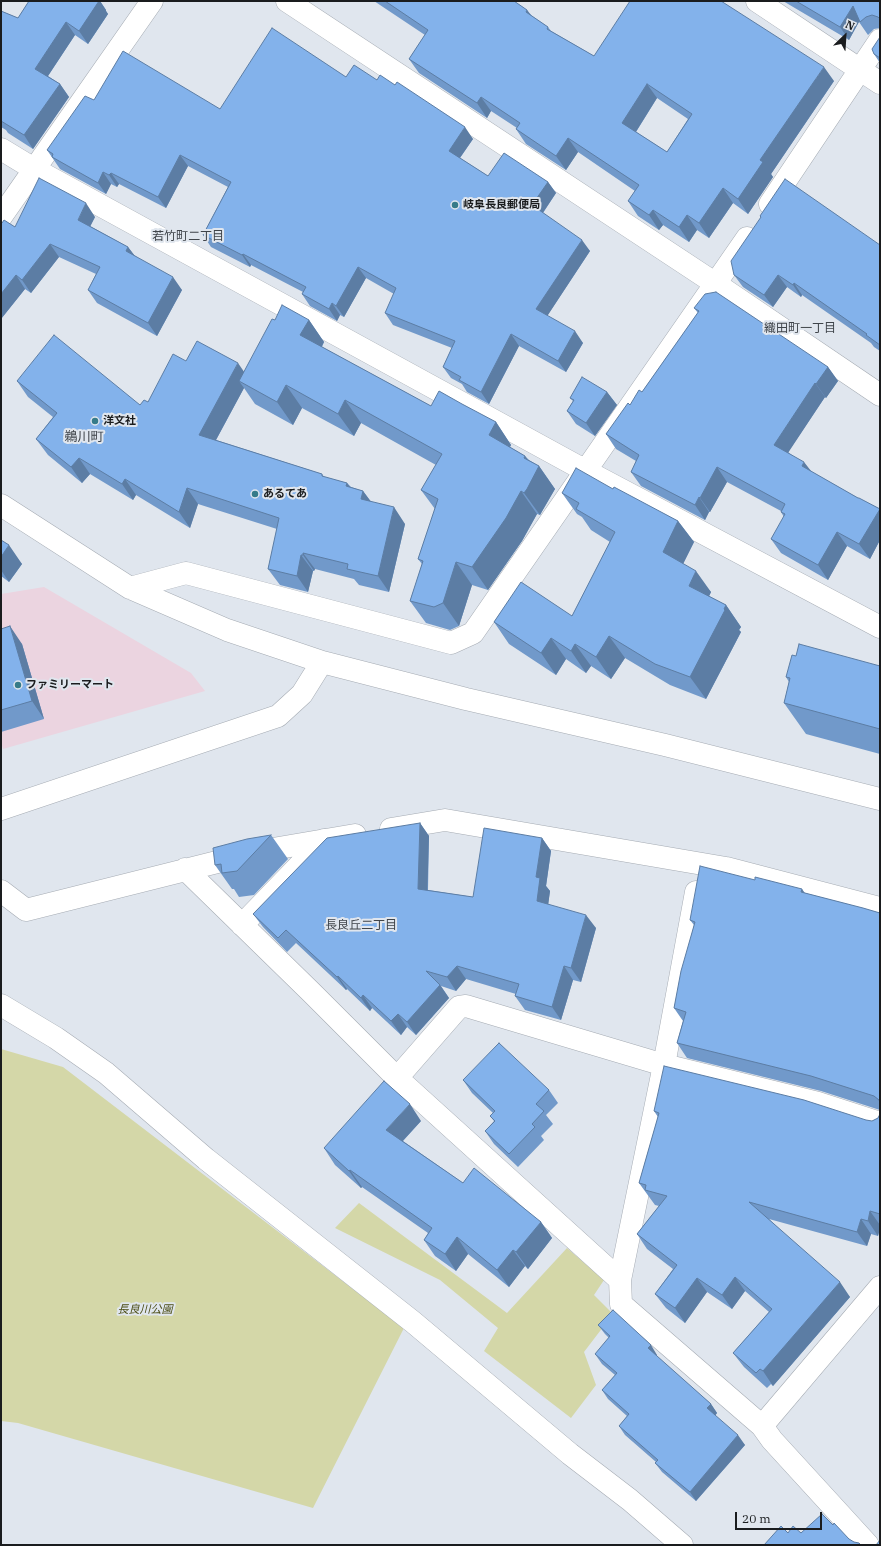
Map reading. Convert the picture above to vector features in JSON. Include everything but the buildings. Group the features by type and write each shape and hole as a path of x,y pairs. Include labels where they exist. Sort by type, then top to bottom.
{"street":[{"path":"1,217 152,1"},
{"path":"287,1 716,284 880,395"},
{"path":"757,1 880,84"},
{"path":"130,588 186,573 451,643 473,633 716,284 880,40"},
{"path":"1,149 34,169 586,471 880,627"},
{"path":"1,505 130,588 227,630 322,662 466,699 672,747 880,799"},
{"path":"1,809 278,716 302,694 322,662"},
{"path":"1,891 26,910 262,850 445,820 726,868 880,908"},
{"path":"242,925 324,840"},
{"path":"701,864 664,1065 620,1280 621,1304 762,1426 772,1440 868,1545"},
{"path":"185,869 397,1078 620,1280"},
{"path":"1,1005 56,1038 106,1073 206,1159 413,1322 570,1454 630,1500 682,1545"},
{"path":"397,1078 459,1007 466,1006 664,1065 818,1103 880,1123"},
{"path":"762,1426 880,1287"}],"shaded area":[{"path":"44,587 191,673 205,691 3,749 1,743 1,594"}],"green space":[{"name":"長良川公園","path":"1,1049 63,1067 404,1328 313,1508 18,1423 1,1421"},
{"path":"359,1203 507,1313 567,1248 604,1280 594,1295 613,1314 584,1352 596,1385 571,1418 484,1351 498,1328 440,1280 335,1228"}],"place":[{"name":"岐阜長良郵便局","path":"455,205"},
{"name":"洋文社","path":"95,421"},
{"name":"あるてあ","path":"255,494"},
{"name":"ファミリーマート","path":"18,685"}],"district":[{"name":"若竹町二丁目","path":"188,237"},
{"name":"織田町一丁目","path":"800,329"},
{"name":"鵜川町","path":"84,437"},
{"name":"長良丘二丁目","path":"361,926"}]}
